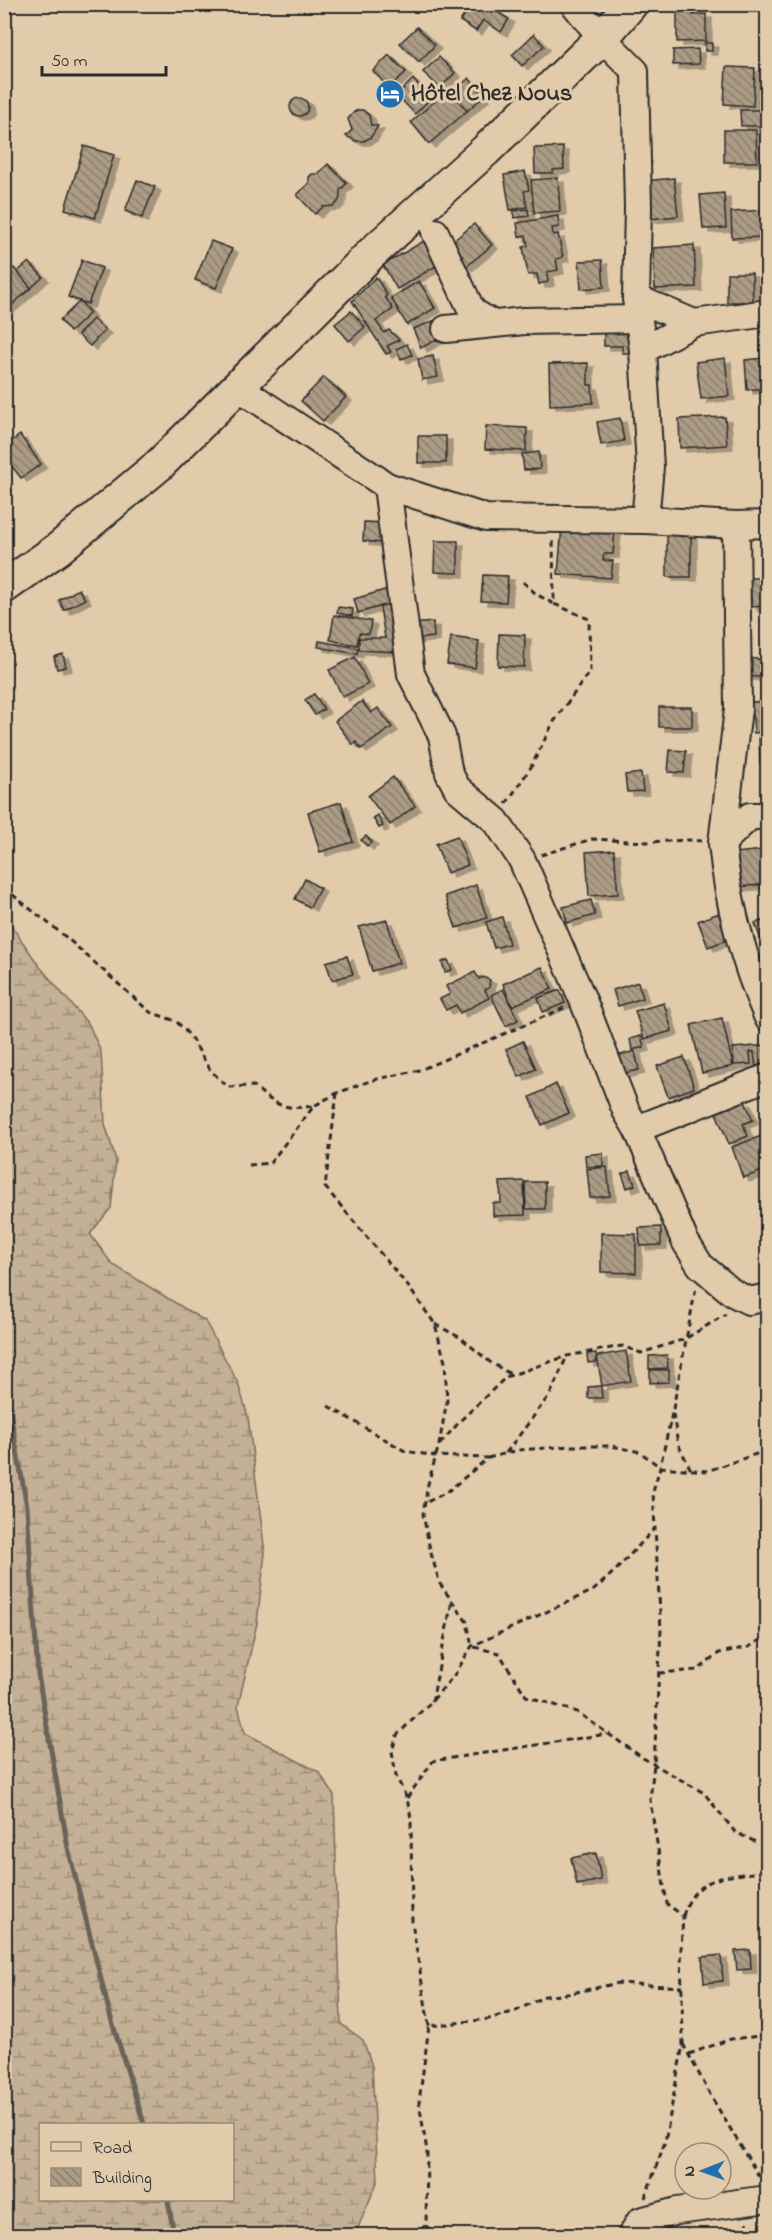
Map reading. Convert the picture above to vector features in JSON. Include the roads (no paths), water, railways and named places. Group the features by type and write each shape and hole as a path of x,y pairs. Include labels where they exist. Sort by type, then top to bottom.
{"main road":[{"path":"4,587 58,549 159,465 373,252 486,150 602,38 630,4"}],"street":[{"path":"574,4 602,38 635,71 638,208 637,308 643,350 650,467 645,520"},
{"path":"435,232 472,311 493,324"},
{"path":"446,329 637,308 694,323"},
{"path":"643,350 694,323 768,314"},
{"path":"238,387 387,486 486,518 768,524"},
{"path":"387,486 411,674 442,736 449,773 457,788 496,821 522,860 583,1000 626,1111 637,1129 685,1241 700,1265 733,1293 758,1299"},
{"path":"736,525 738,709 722,843 731,909 750,977 768,1018"},
{"path":"722,843 750,816 768,816"},
{"path":"637,1129 768,1077"},
{"path":"635,2228 677,2211 768,2199"}],"waterway":[{"path":"4,1378 27,1507 38,1675 68,1848 110,2015 144,2123"},
{"path":"168,2201 174,2236"}],"place":[{"name":"Hôtel Chez Nous","path":"390,94"}]}
